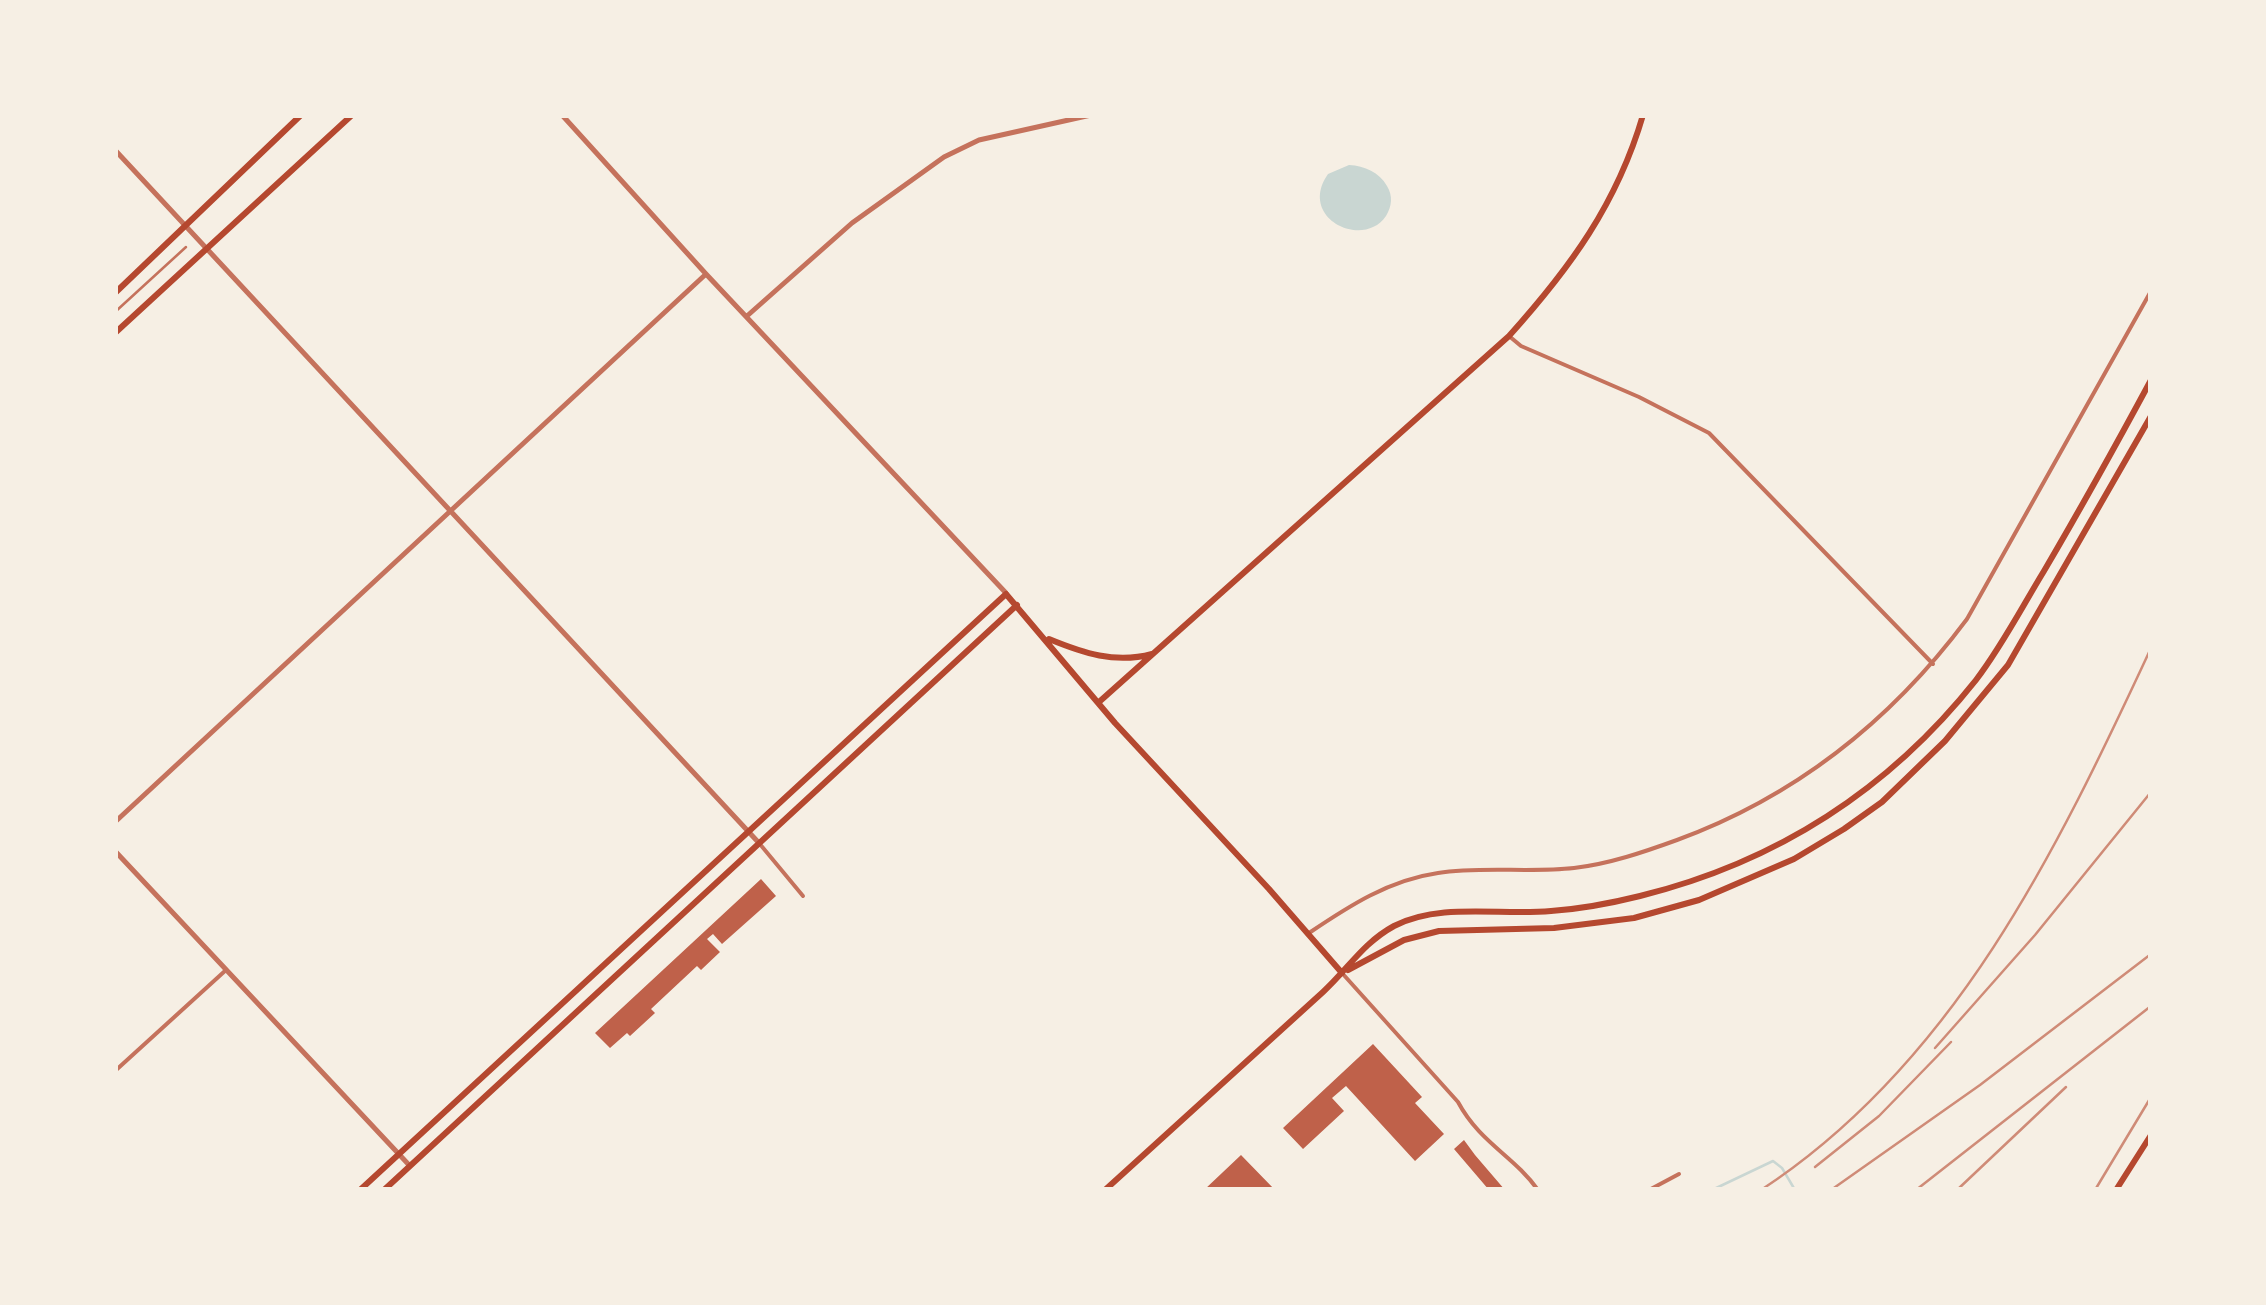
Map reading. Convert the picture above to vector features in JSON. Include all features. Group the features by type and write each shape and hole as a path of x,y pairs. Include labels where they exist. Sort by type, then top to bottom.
{"main road":[{"path":"115,293 301,115"},
{"path":"115,333 352,115"},
{"path":"1099,702 1509,336 1556,284 1604,213 1642,115"},
{"path":"1106,1190 1342,973 1366,943 1398,924 1436,914 1550,912 1694,883 1789,840 1878,781 1923,740 1977,678 2078,512 2151,380"},
{"path":"1342,973 1404,940 1440,931 1554,928 1634,918 1699,900 1794,859 1844,829 1882,802 1945,742 2008,665 2151,416"},
{"path":"360,1190 1006,594 1112,720 1342,973"},
{"path":"384,1190 1017,605"},
{"path":"1045,637 1101,657 1135,659 1154,654"},
{"path":"2116,1190 2151,1134"}],"street":[{"path":"562,115 1006,594"},
{"path":"747,316 852,223 944,157 980,140 1090,115"},
{"path":"115,150 759,843 803,896"},
{"path":"115,312 186,247"},
{"path":"115,822 706,274"},
{"path":"1309,933 1372,893 1408,878 1442,872 1580,868 1643,852 1726,822 1835,757 1886,713 1933,664 1967,618 2151,291"},
{"path":"1509,336 1521,346 1639,397 1708,433 1933,664"},
{"path":"115,852 410,1166"},
{"path":"115,1071 226,970"},
{"path":"1342,973 1458,1102 1488,1144 1530,1178 1538,1190"},
{"path":"1648,1190 1679,1174"}],"shaded area":[{"path":"1349,165 1376,173 1390,194 1391,205 1376,226 1349,229 1327,216 1321,204 1321,190 1328,174"}],"building":[{"path":"761,879 776,896 722,944 713,934 707,939 720,952 701,970 697,966 651,1009 655,1013 610,1048 595,1033"},
{"path":"1373,1044 1422,1097 1415,1103 1444,1134 1415,1161 1346,1086 1332,1098 1344,1111 1303,1149 1283,1128"},
{"path":"1464,1140 1505,1190 1489,1190 1454,1149"},
{"path":"1241,1155 1275,1190 1204,1190"}],"waterway":[{"path":"1712,1190 1773,1161 1795,1190"}],"tram line":[{"path":"2095,1190 2151,1097"}],"railway":[{"path":"1761,1190 1830,1139 1891,1080 1945,1016 2037,875 2151,648"},
{"path":"1935,1048 2035,935 2151,792"},
{"path":"1831,1190 1980,1085 2151,954"},
{"path":"1916,1190 2151,1006"},
{"path":"1815,1167 1879,1116 1951,1042"},
{"path":"1957,1190 2066,1087"}]}
